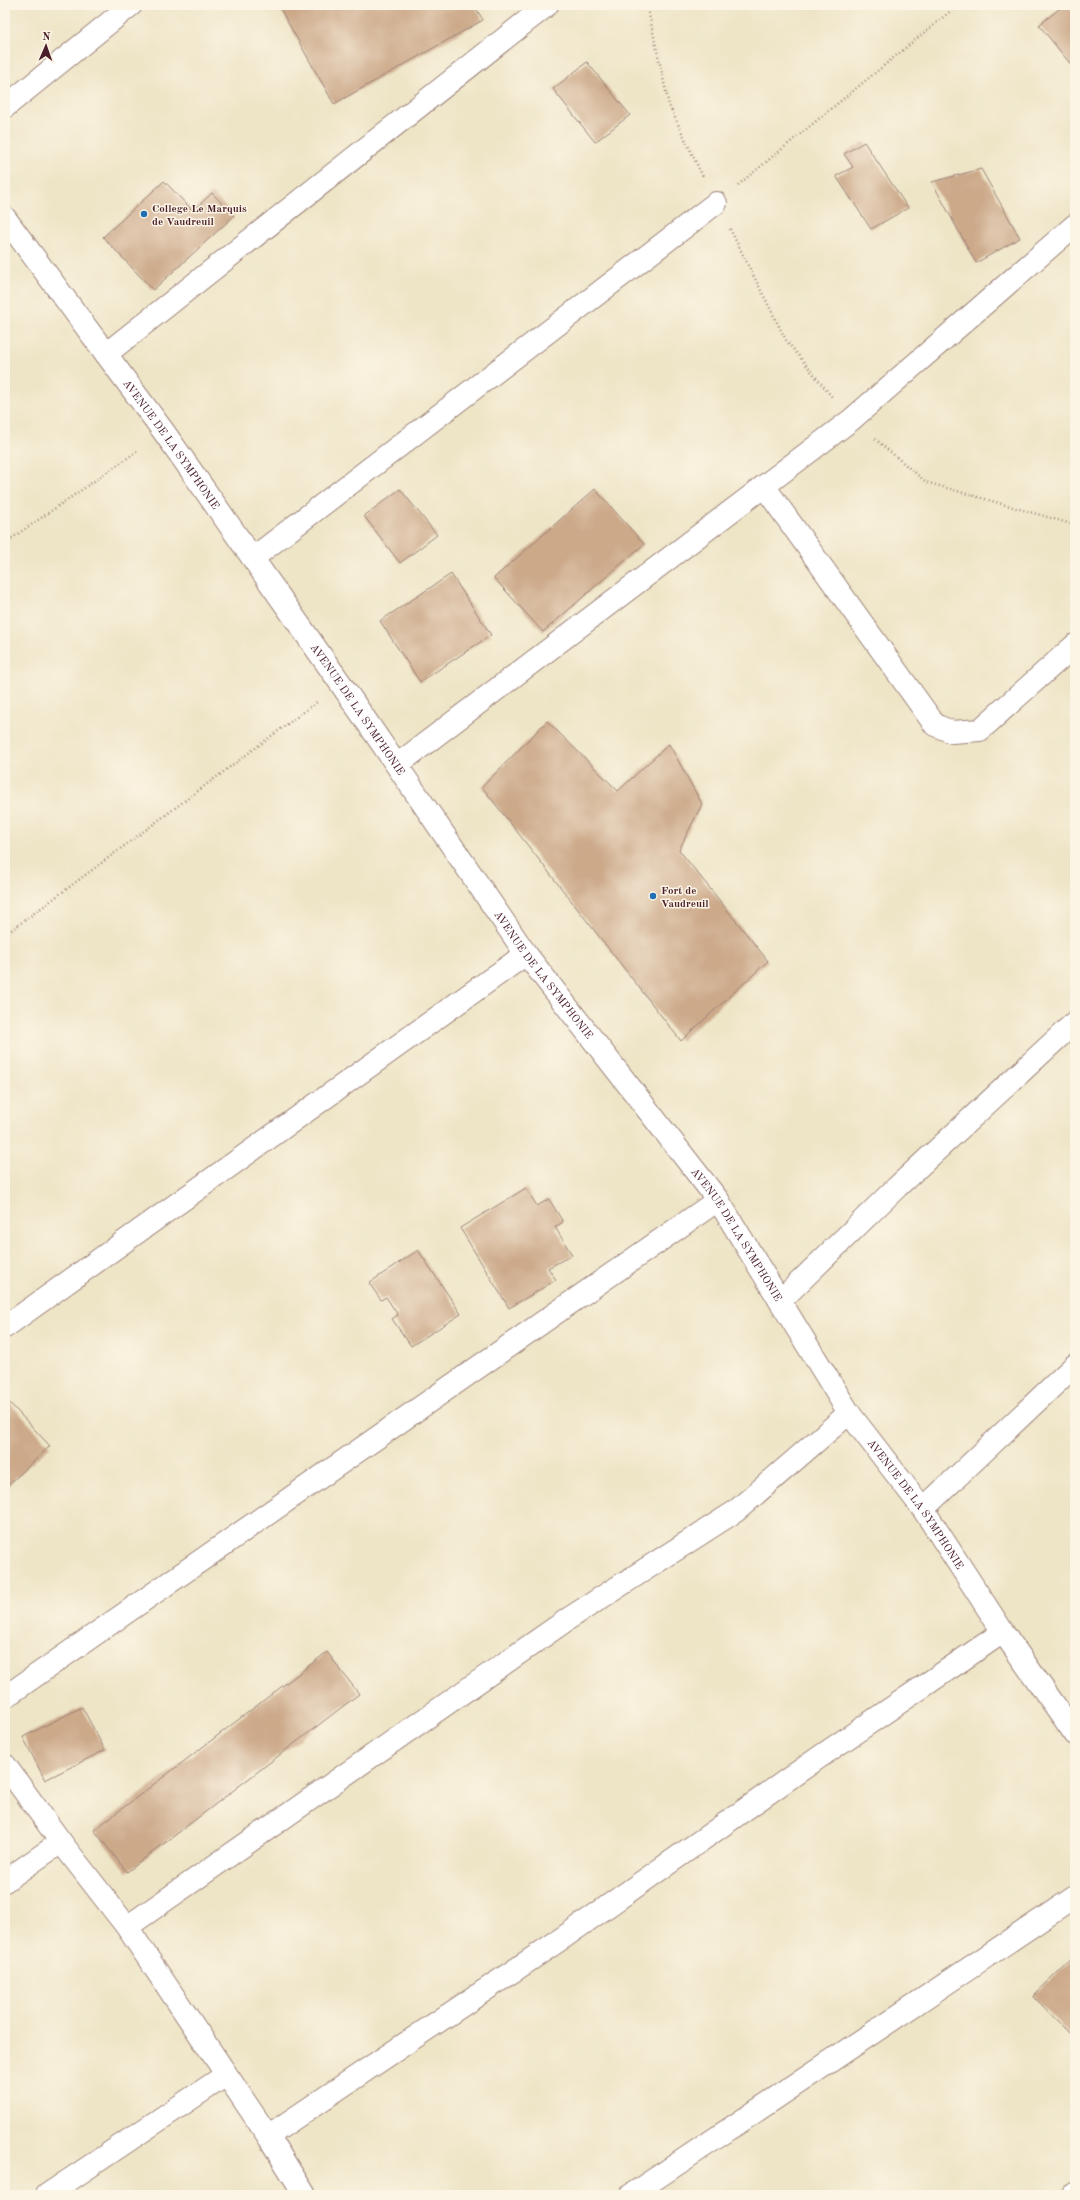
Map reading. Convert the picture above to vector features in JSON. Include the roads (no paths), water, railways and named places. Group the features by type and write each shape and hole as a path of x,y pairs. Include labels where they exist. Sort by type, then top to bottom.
{"street":[{"path":"5,107 131,5"},
{"path":"106,354 546,5"},
{"path":"253,558 716,203"},
{"name":"AVENUE DE LA SYMPHONIE","path":"5,218 164,432 341,684 526,954 718,1200 849,1413 923,1509 1003,1632 1072,1721"},
{"path":"397,765 851,420 1075,225"},
{"path":"764,486 935,725 952,732 980,730 1075,645"},
{"path":"5,1327 526,954"},
{"path":"780,1301 897,1187 1075,1022"},
{"path":"5,1697 718,1200"},
{"path":"923,1509 1075,1365"},
{"path":"127,1927 568,1620 736,1511 849,1413"},
{"path":"268,2136 564,1937 821,1756 1003,1632"},
{"path":"5,1765 61,1842 127,1927 268,2136 305,2195"},
{"path":"5,1881 61,1842"},
{"path":"631,2195 1075,1897"},
{"path":"47,2195 226,2075"}],"place":[{"name":"College Le Marquis de Vaudreuil","path":"144,214"},
{"name":"Fort de Vaudreuil","path":"653,896"}]}
